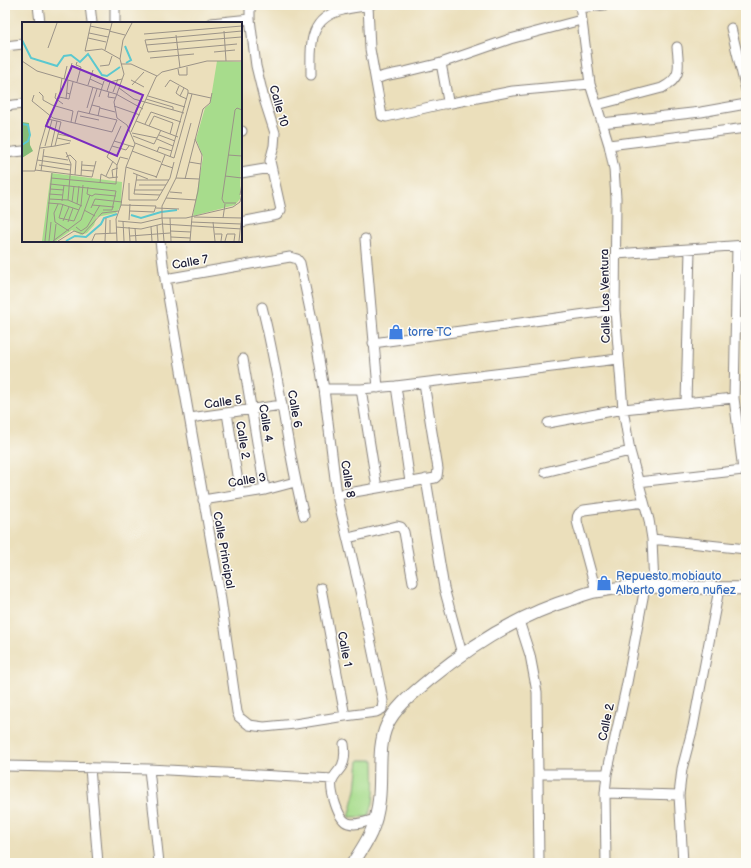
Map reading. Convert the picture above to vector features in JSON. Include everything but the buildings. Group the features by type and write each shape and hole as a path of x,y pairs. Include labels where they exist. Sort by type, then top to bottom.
{"street":[{"path":"38,5 40,22"},
{"path":"90,5 92,22"},
{"path":"115,5 115,22"},
{"name":"Calle 10","path":"242,222 277,215 281,208 270,161 274,146 275,133 260,86 256,66 250,19 250,5"},
{"path":"311,76 312,39 317,26 341,7 370,5 370,45 381,114 384,116 512,91 590,84"},
{"path":"580,6 604,5"},
{"name":"Calle Los Ventura","path":"580,6 590,84 609,145 616,184 615,310 618,359 623,409 630,451 644,502 652,540 650,587"},
{"path":"221,22 250,19"},
{"path":"376,79 441,63 510,39 581,20"},
{"path":"731,28 746,90"},
{"path":"5,46 22,44"},
{"path":"597,105 662,88 671,84 677,76 679,67 677,47"},
{"path":"441,63 448,101 446,104"},
{"path":"5,106 22,104"},
{"path":"602,123 701,112 746,104"},
{"path":"609,145 746,128"},
{"path":"5,153 22,151"},
{"path":"242,173 271,168"},
{"path":"364,239 378,388"},
{"name":"Calle Principal","path":"160,242 165,279 220,594 236,708 239,717 249,725 264,727 376,712 382,709"},
{"path":"616,254 741,246 734,398 744,471 638,482"},
{"path":"686,403 690,250"},
{"name":"Calle 7","path":"165,279 290,257"},
{"name":"Calle 8","path":"290,257 294,257 299,260 303,272 324,389 337,495 362,595 383,701 382,709"},
{"name":"Calle 6","path":"262,307 272,349 295,482 304,516"},
{"path":"373,343 615,310"},
{"name":"Calle 4","path":"244,359 265,490"},
{"path":"324,389 378,388 618,359"},
{"path":"337,495 426,480 437,476 438,472 424,383"},
{"path":"396,386 410,482"},
{"path":"361,389 377,488"},
{"path":"548,423 623,409 734,398"},
{"name":"Calle 5","path":"190,418 227,414 282,405"},
{"name":"Calle 2","path":"227,414 240,494"},
{"path":"545,472 630,451"},
{"path":"426,480 444,588 462,654"},
{"name":"Calle 3","path":"203,500 265,490 295,482"},
{"path":"596,591 578,525 577,516 584,510 644,502"},
{"path":"348,538 397,526 401,527 404,532 413,582"},
{"path":"652,540 746,549"},
{"path":"353,863 374,828 379,799 382,738 388,723 415,692 462,654 485,639 537,611 556,603 596,591 627,587 718,589 746,588"},
{"name":"Calle 2","path":"606,863 605,793 607,774 650,587"},
{"name":"Calle 1","path":"321,588 345,716"},
{"path":"683,863 679,794 682,769 693,727 718,589"},
{"path":"518,621 530,655 537,692 538,863"},
{"path":"382,709 392,717"},
{"path":"344,744 344,761 333,779 332,786 335,802 343,820 348,823 357,824 376,819"},
{"path":"5,766 149,769 333,779"},
{"path":"90,768 98,863"},
{"path":"149,769 159,863"},
{"path":"538,774 607,774"},
{"path":"605,793 679,794"}],"green space":[{"path":"359,760 374,760 373,804 368,817 349,817 356,790"}],"place":[{"name":"torre TC","path":"396,332"},
{"name":"Repuesto mobiauto Alberto gomera nuñez","path":"604,583"}]}
